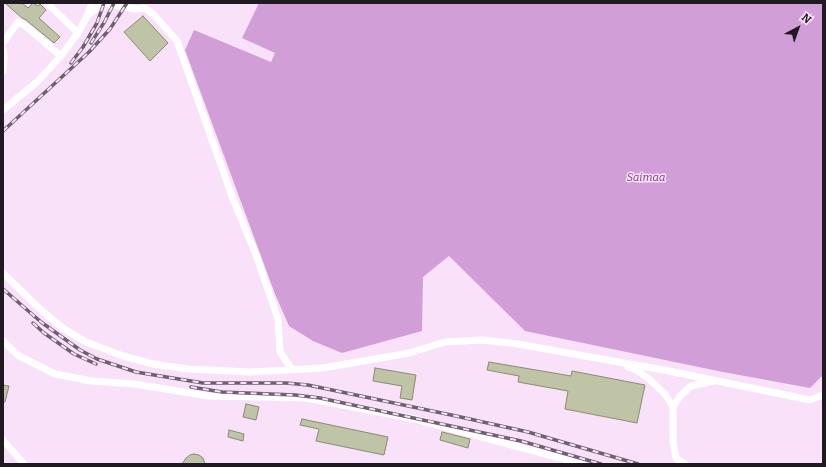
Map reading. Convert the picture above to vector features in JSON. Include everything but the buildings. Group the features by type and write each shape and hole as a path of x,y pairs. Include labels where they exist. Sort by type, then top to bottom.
{"lane":[{"path":"47,3 78,32"},
{"path":"3,110 38,82 61,56 78,32 92,3"},
{"path":"87,16 104,3 136,9 145,8 177,41 233,199 256,255 278,319 280,352 292,369"},
{"path":"3,43 18,22 23,24 61,56"},
{"path":"3,50 3,71"},
{"path":"3,273 41,310 64,329 86,342 123,356 153,364 188,369 250,372 323,368 409,354 445,342 482,340 518,344 615,361 810,400 823,395"},
{"path":"3,341 19,356 55,374 91,381 134,384 209,396 306,398 415,419 582,464"},
{"path":"615,361 637,370 665,394 673,407 673,442 676,458 685,464"},
{"path":"673,407 680,396 691,386 716,380"},
{"path":"3,440 24,464"}],"water":[{"name":"Saimaa","path":"259,3 823,3 823,375 810,388 723,372 525,331 449,256 423,277 422,331 342,353 313,341 289,326 275,294 185,50 194,30 271,62 275,53 242,38"}],"railway":[{"path":"71,63 83,47 97,23 104,3"},
{"path":"91,43 114,3"},
{"path":"3,131 89,52 110,29 127,3"},
{"path":"3,289 41,322 80,350 97,359 136,372 203,383 286,383 308,385 528,432 638,464"},
{"path":"33,323 44,333 74,354 96,364"},
{"path":"191,387 222,392 295,395 320,398 521,441 601,464"}]}
